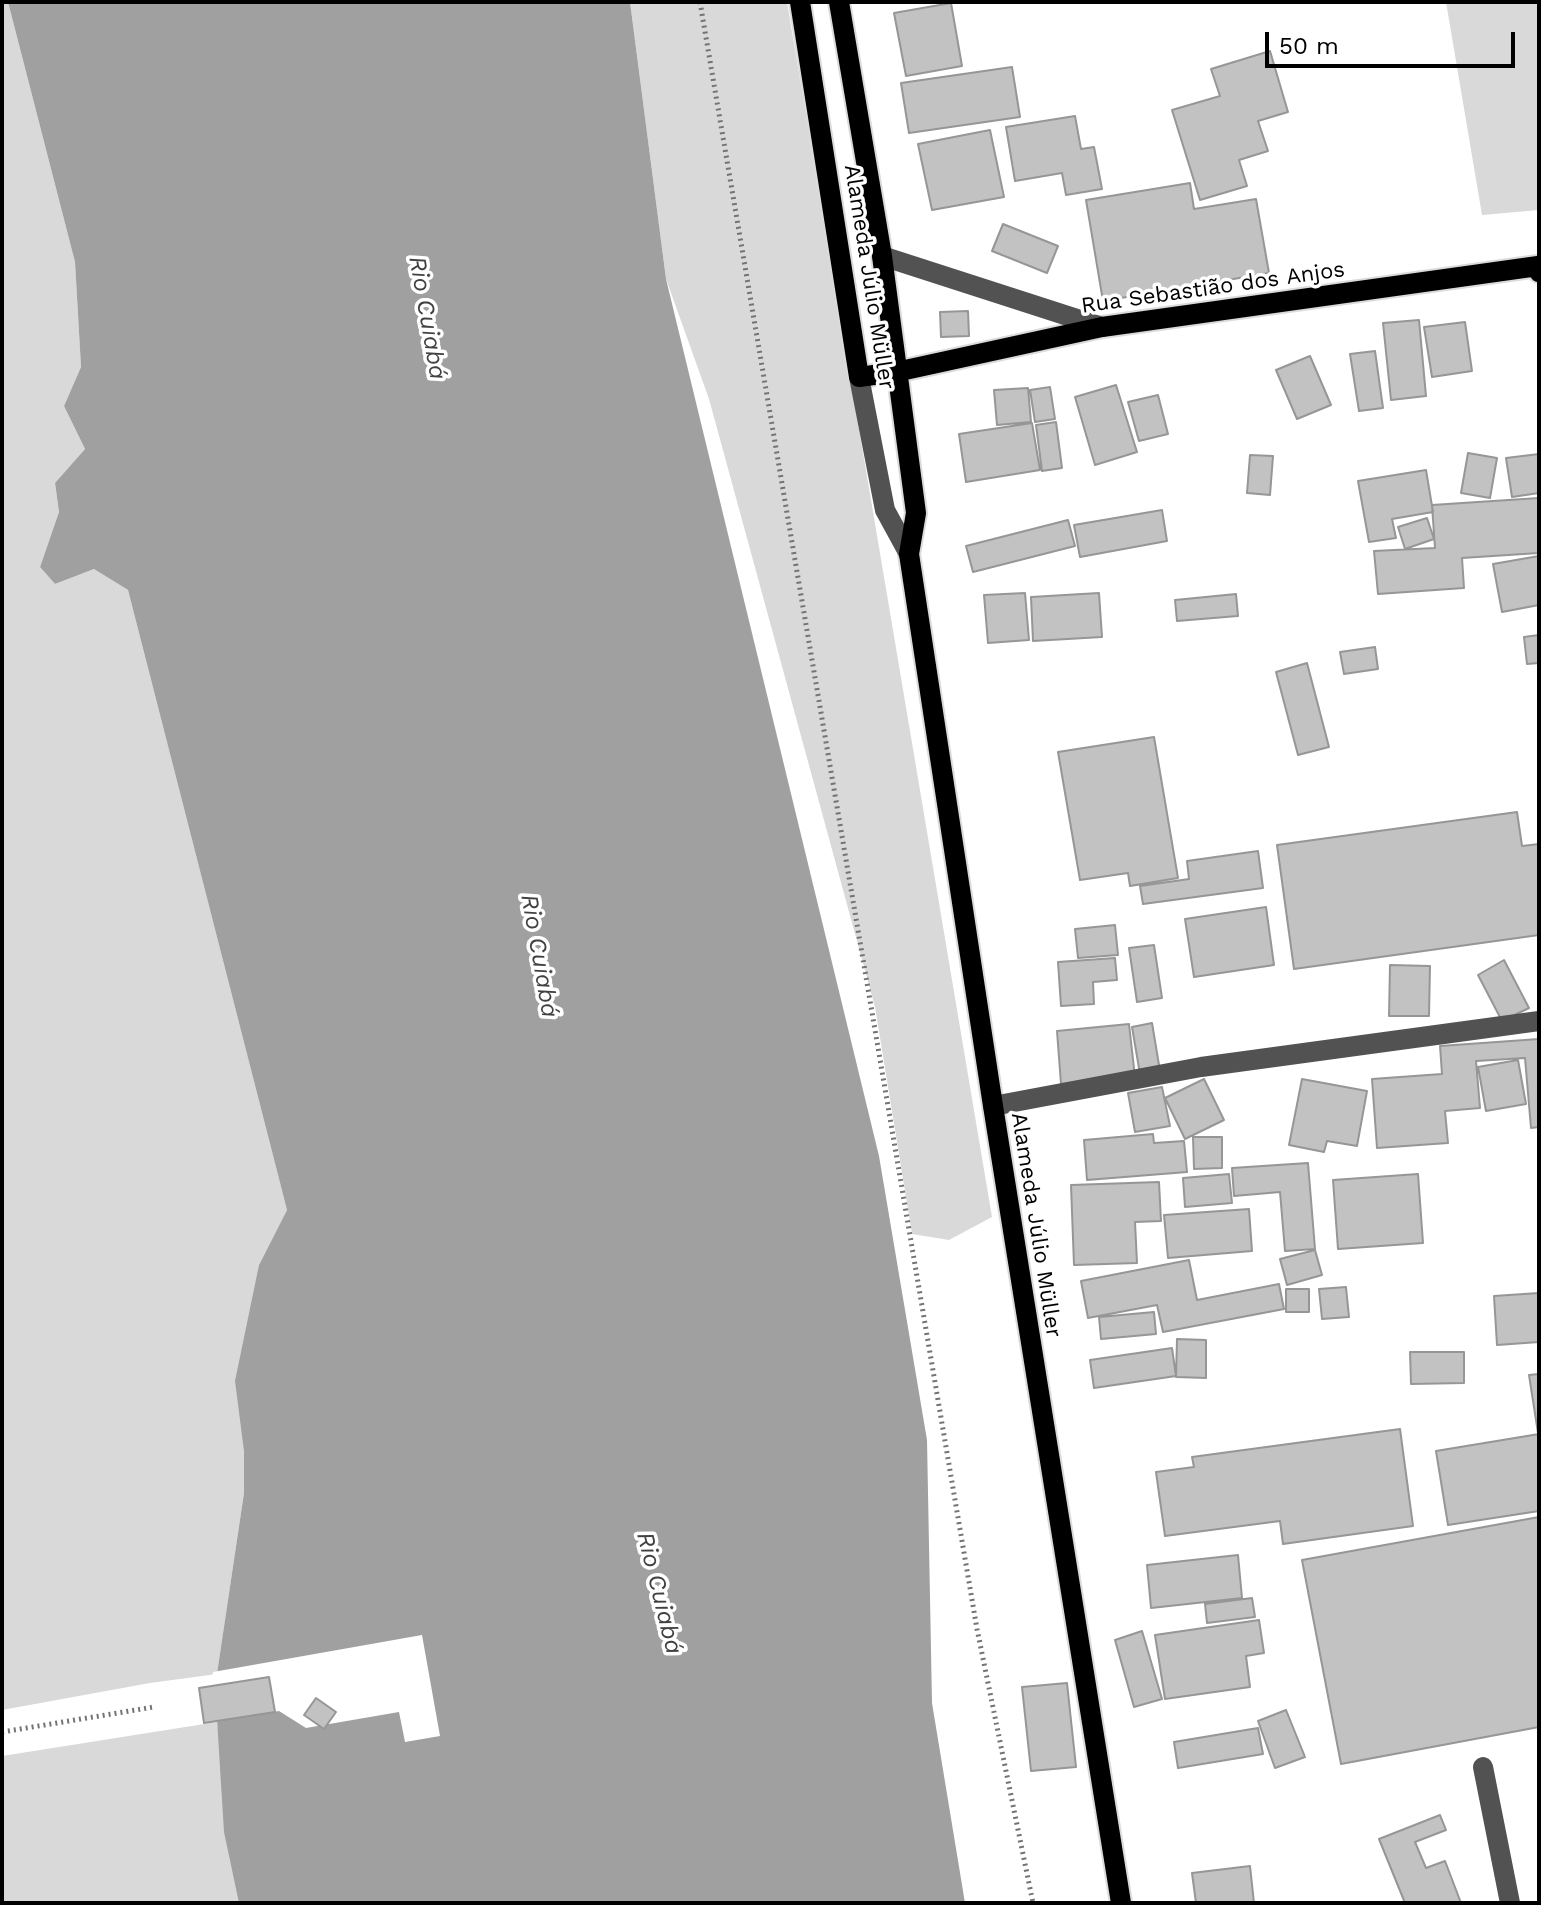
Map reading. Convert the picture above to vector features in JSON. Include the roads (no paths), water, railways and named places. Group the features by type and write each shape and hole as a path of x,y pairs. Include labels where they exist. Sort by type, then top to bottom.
{"main road":[{"name":"Alameda Júlio Müller","path":"800,2 859,377"},
{"name":"Alameda Júlio Müller","path":"839,2 882,256 916,513 909,554 993,1106 1121,1903"},
{"name":"Rua Sebastião dos Anjos","path":"859,377 896,372 1102,327 1539,268"}],"street":[{"path":"882,256 1102,327"},
{"name":"Alameda Júlio Müller","path":"859,377 885,510 909,554"},
{"path":"993,1106 1201,1067 1539,1021"},
{"path":"1483,1767 1510,1903"}],"water":[{"name":"Rio Cuiabá","path":"8,2 630,2 666,279 879,1156 927,1440 932,1703 965,1903 239,1903 224,1832 215,1687 244,1493 244,1451 235,1381 259,1265 287,1210 128,590 94,569 55,584 40,567 59,512 55,483 85,449 64,406 81,367 75,262"}]}
